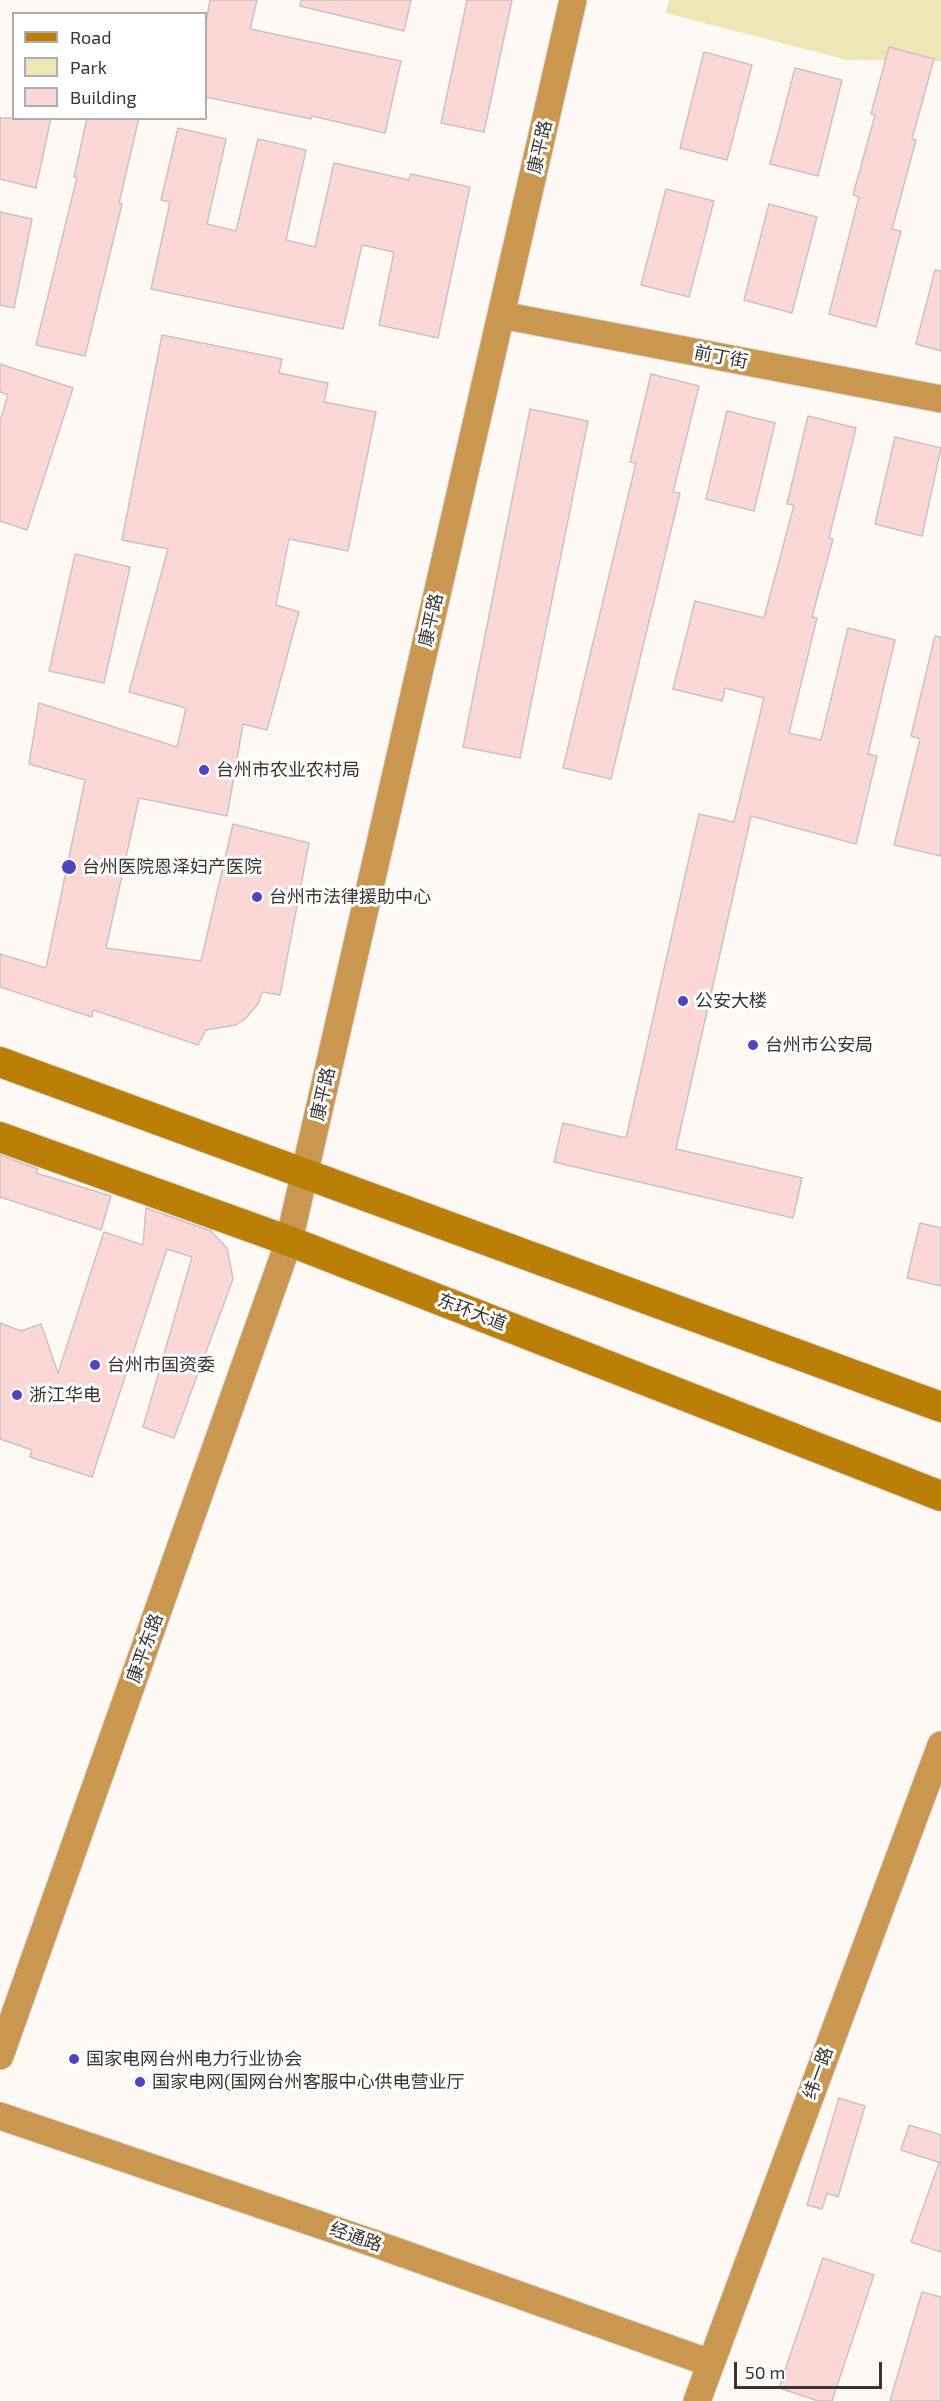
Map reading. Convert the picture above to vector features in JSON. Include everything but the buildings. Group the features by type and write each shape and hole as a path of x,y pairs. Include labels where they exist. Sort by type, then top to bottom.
{"main road":[{"path":"0,1062 941,1407"},
{"name":"东环大道","path":"0,1137 289,1241 941,1496"}],"street":[{"name":"康平路","path":"289,1241 573,0"},
{"name":"前丁街","path":"501,315 941,399"},
{"name":"康平东路","path":"0,2056 289,1241"},
{"name":"纬一路","path":"697,2401 941,1745"},
{"name":"经通路","path":"0,2116 376,2244 710,2363"}],"green space":[{"path":"669,0 941,0 941,61 847,60 666,13"}],"place":[{"name":"台州市农业农村局","path":"204,770"},
{"name":"台州医院恩泽妇产医院","path":"69,867"},
{"name":"台州市法律援助中心","path":"257,897"},
{"name":"公安大楼","path":"683,1001"},
{"name":"台州市公安局","path":"753,1045"},
{"name":"台州市国资委","path":"95,1365"},
{"name":"浙江华电","path":"17,1395"},
{"name":"国家电网台州电力行业协会","path":"74,2059"},
{"name":"国家电网(国网台州客服中心供电营业厅","path":"140,2082"}]}
